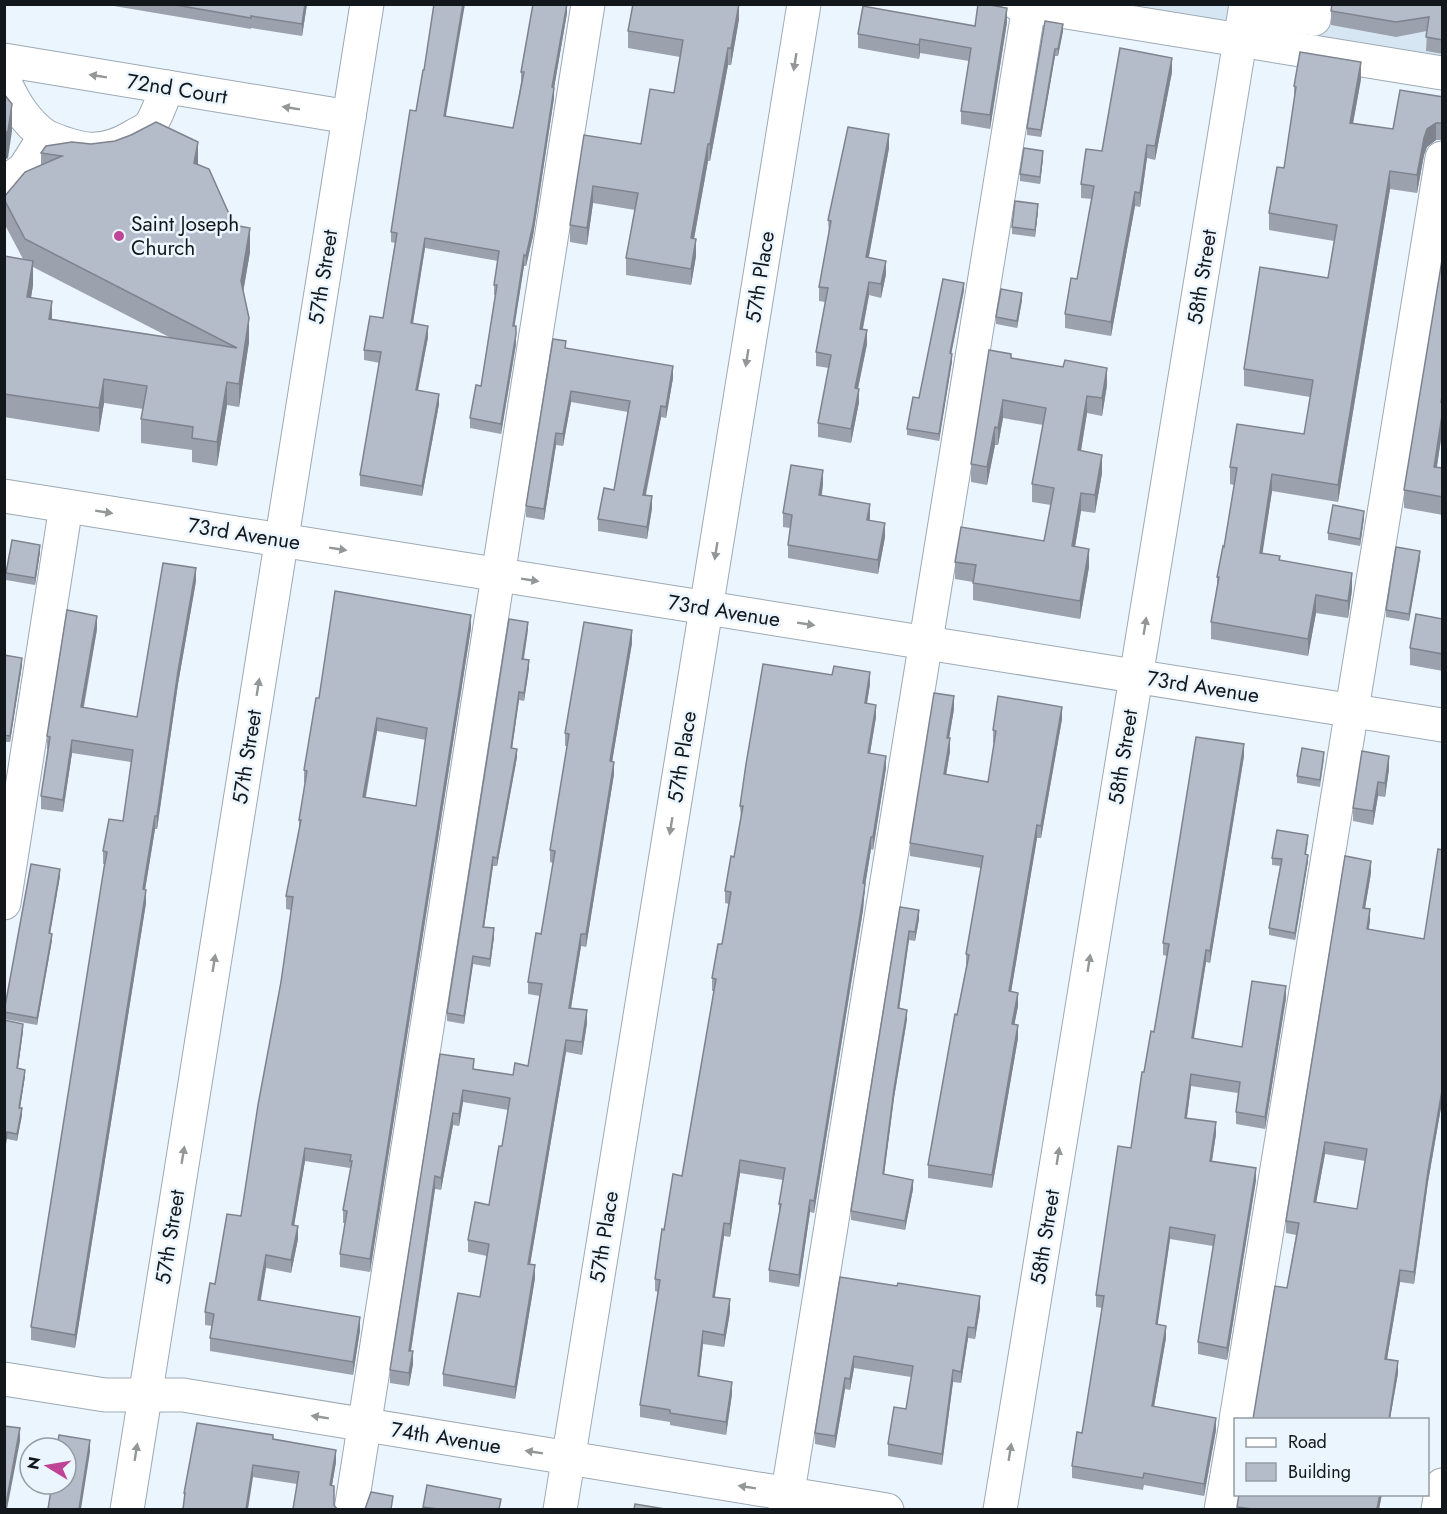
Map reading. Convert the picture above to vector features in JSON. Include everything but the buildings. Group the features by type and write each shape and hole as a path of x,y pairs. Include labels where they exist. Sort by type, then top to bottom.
{"street":[{"name":"57th Street","path":"127,1509 367,4"},
{"path":"351,1509 588,4"},
{"name":"57th Place","path":"560,1509 804,4"},
{"path":"1246,7 1314,19 1316,4"},
{"path":"786,1501 926,643 1023,5 1443,73"},
{"name":"58th Street","path":"1000,1509 1246,7"},
{"name":"72nd Court","path":"4,60 349,117"},
{"path":"4,80 19,111 33,127 45,136 65,145 89,150 112,148 149,127 167,87"},
{"path":"4,183 24,169 45,136"},
{"path":"1236,1418 1443,158"},
{"name":"73rd Avenue","path":"4,496 1443,725"},
{"path":"4,903 66,506"},
{"name":"74th Avenue","path":"4,1379 105,1395 183,1395 569,1458 786,1501 887,1509"},
{"path":"1221,1509 1234,1433"},
{"path":"1438,1509 1443,1485"}],"shaded area":[{"path":"1122,4 1442,5 1442,69"}],"place":[{"name":"Saint Joseph Church","path":"119,236"}]}
